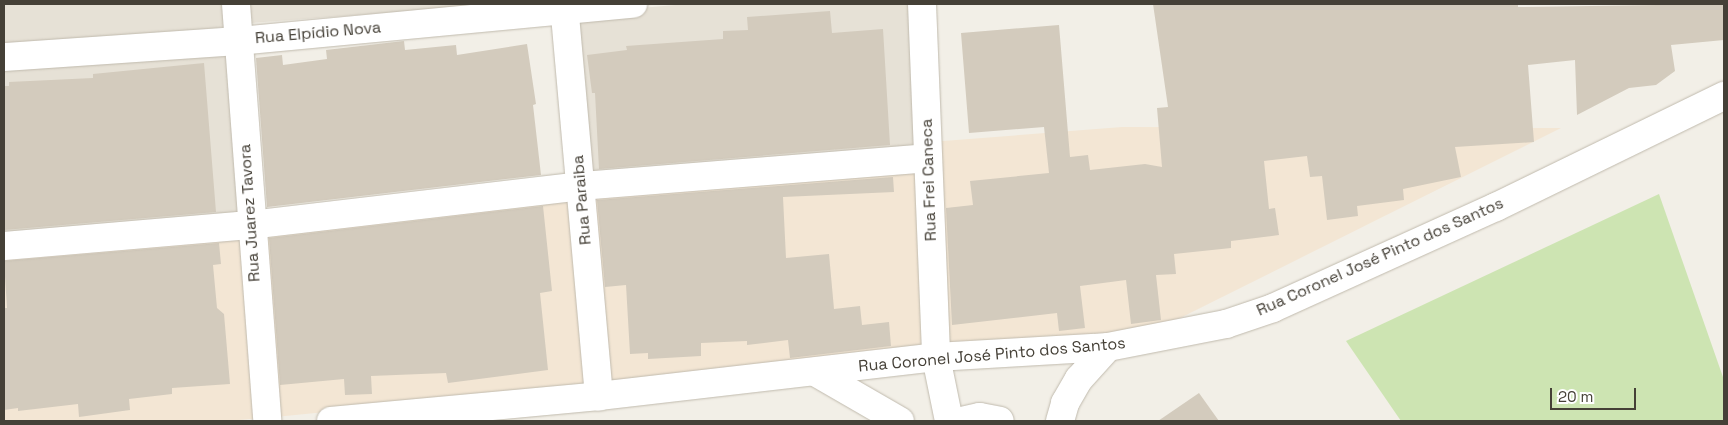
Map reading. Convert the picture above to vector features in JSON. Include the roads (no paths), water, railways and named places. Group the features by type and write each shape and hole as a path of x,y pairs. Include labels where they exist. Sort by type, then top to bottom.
{"street":[{"name":"Rua Juarez Tavora","path":"236,4 250,225 267,421"},
{"name":"Rua Elpídio Nova","path":"4,57 238,40 564,7 633,4"},
{"name":"Rua Frei Caneca","path":"922,4 936,357 949,421"},
{"name":"Rua Paraiba","path":"564,7 599,396"},
{"name":"Rua Coronel José Pinto dos Santos","path":"330,421 599,396 936,357 1108,347 1226,324 1273,308 1496,207 1724,96"},
{"path":"4,246 250,225 581,186 928,158"},
{"path":"1060,421 1065,404 1079,379 1108,347"},
{"path":"815,372 900,421"},
{"path":"962,421 980,417 1000,421"}]}
